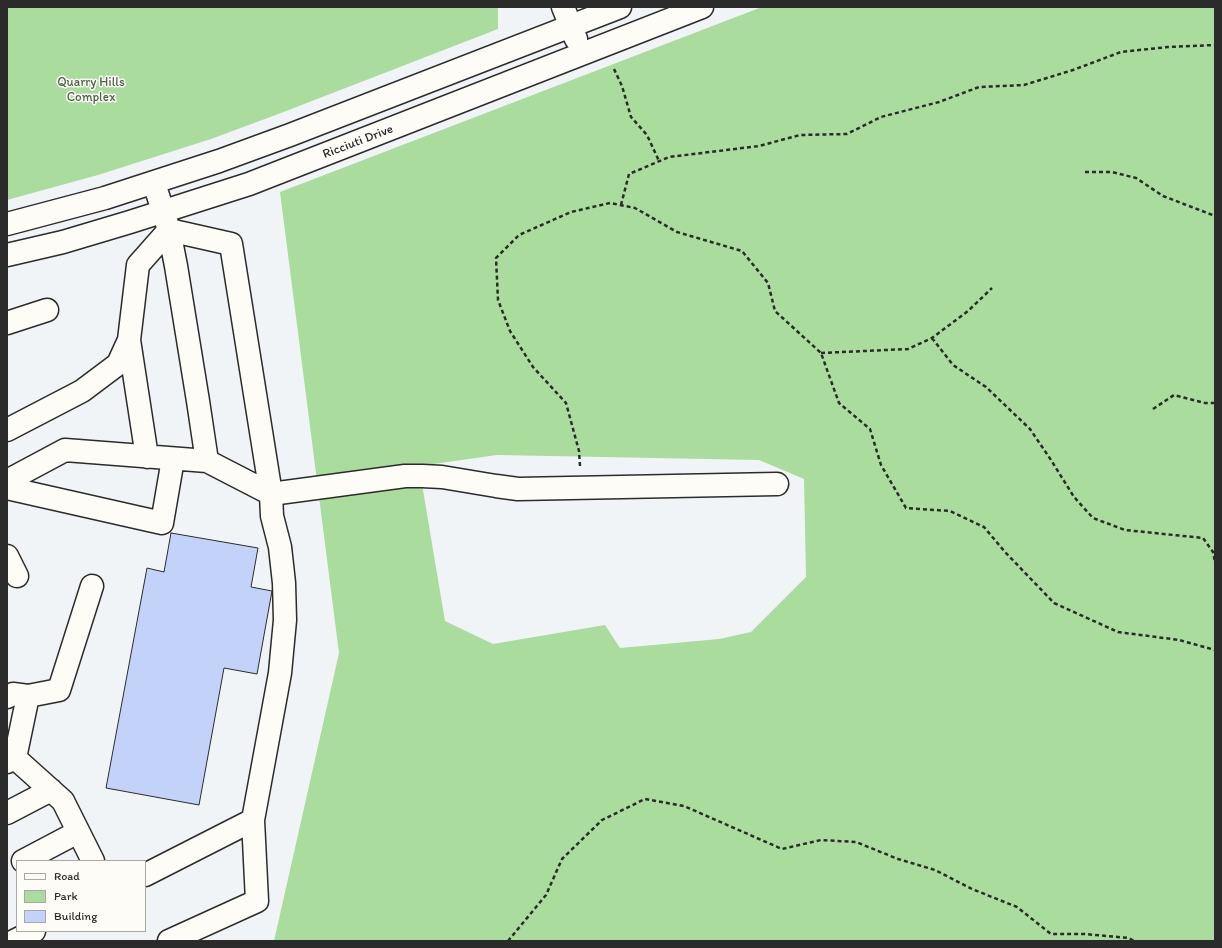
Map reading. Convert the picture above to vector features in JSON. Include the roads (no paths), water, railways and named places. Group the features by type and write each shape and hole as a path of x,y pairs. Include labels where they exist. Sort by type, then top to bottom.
{"street":[{"path":"7,224 92,202 154,183 253,149 567,16 620,7"},
{"name":"Ricciuti Drive","path":"7,255 166,221 283,171 702,7"},
{"path":"567,16 582,53"},
{"path":"154,183 166,221 197,394 207,461"},
{"path":"147,457 129,340 138,265 166,221"},
{"path":"166,221 231,244 271,494 272,516 280,547 284,583 285,639 253,820 256,901 169,941"},
{"path":"7,323 47,310"},
{"path":"7,430 82,391 112,369 118,364 129,340"},
{"path":"7,481 65,450 207,461 271,494 398,477 422,476 442,477 518,489 777,484"},
{"path":"7,488 162,523 173,459"},
{"path":"7,556 17,576"},
{"path":"7,697 13,694 28,696 59,690 92,586"},
{"path":"28,696 11,760 51,790 63,801 92,860"},
{"path":"7,813 51,790"},
{"path":"146,874 253,820"},
{"path":"25,860 78,832"},
{"path":"7,870 16,865"},
{"path":"14,941 32,932"}],"park label":[{"name":"Quarry Hills Complex","path":"91,90"}]}
